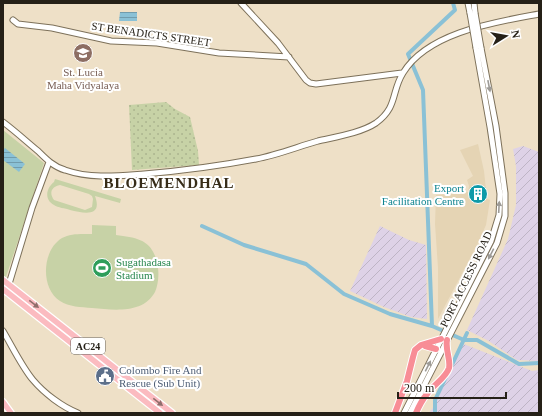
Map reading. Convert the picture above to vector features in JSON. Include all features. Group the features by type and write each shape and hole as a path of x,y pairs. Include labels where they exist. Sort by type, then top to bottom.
{"highway":[{"path":"395,413 410,374 414,353 421,345 444,340 449,360 449,369 427,394 416,413"},
{"path":"418,348 426,346 439,350 447,356"}],"main road":[{"path":"241,3 278,42 306,80 310,83 316,84 404,71"},
{"name":"PORT ACCESS ROAD","path":"468,3 473,13"},
{"name":"PORT ACCESS ROAD","path":"410,413 454,320 497,243 505,216 506,198 496,126 479,48 473,13 474,3"},
{"path":"3,122 49,162 64,170 82,175 108,177 160,172 257,159 355,131 375,123 391,108 404,71 423,51 440,41 482,25 539,14"},
{"name":"ST BENADICTS STREET","path":"13,20 18,24 52,28 111,41 157,43 219,53 289,57"},
{"path":"8,294 9,284 32,208 49,162"},
{"name":"AC24","path":"3,280 172,413"},
{"name":"AC24","path":"3,290 160,413"},
{"path":"3,331 33,380 68,411 78,413"},
{"name":"PORT ACCESS ROAD","path":"404,413 439,350"},
{"path":"3,402 11,413"}],"shaded area":[{"path":"478,144 484,171 487,199 490,200 486,225 438,319 438,268 435,224 436,195 468,192 469,186 467,180 473,176 460,150"},
{"path":"523,146 539,152 539,361 517,360 487,340 467,330 508,239 516,205 516,166 513,149"},
{"path":"380,226 409,240 426,245 427,319 411,317 384,307 350,291"},
{"path":"461,343 532,371 539,370 539,413 429,413 435,405"}],"green space":[{"path":"166,102 190,117 198,151 199,165 132,170 129,105"},
{"path":"3,130 44,163 5,280 3,278"},
{"path":"55,179 121,199 120,203 95,196 97,203 94,211 86,213 57,207 51,203 47,197 49,187","holes":["60,185 89,194 93,199 92,207 85,210 54,200 51,193 55,187"]},
{"name":"Sugathadasa Stadium","path":"92,225 116,226 116,235 138,239 149,246 153,251 158,268 158,283 155,292 150,299 143,304 136,307 118,310 79,307 64,303 54,295 49,287 46,269 50,251 55,244 65,236 92,234"}],"water":[{"path":"120,12 137,12 137,21 119,21"},
{"path":"5,148 25,164 19,172 3,160 3,150"}],"waterway":[{"path":"202,226 244,245 306,264 344,294 390,314 432,326 423,90 408,54 455,10 453,3"},
{"path":"432,326 464,340 477,340 519,364 539,363"},
{"path":"450,369 467,333"},
{"path":"435,413 435,400 447,375"}],"place":[{"name":"St. Lucia Maha Vidyalaya","path":"83,53"},
{"name":"Export Facilitation Centre","path":"478,194"},
{"name":"Sugathadasa Stadium","path":"102,268"},
{"name":"Colombo Fire And Rescue (Sub Unit)","path":"105,376"}],"district":[{"name":"BLOEMENDHAL","path":"169,183"}]}
